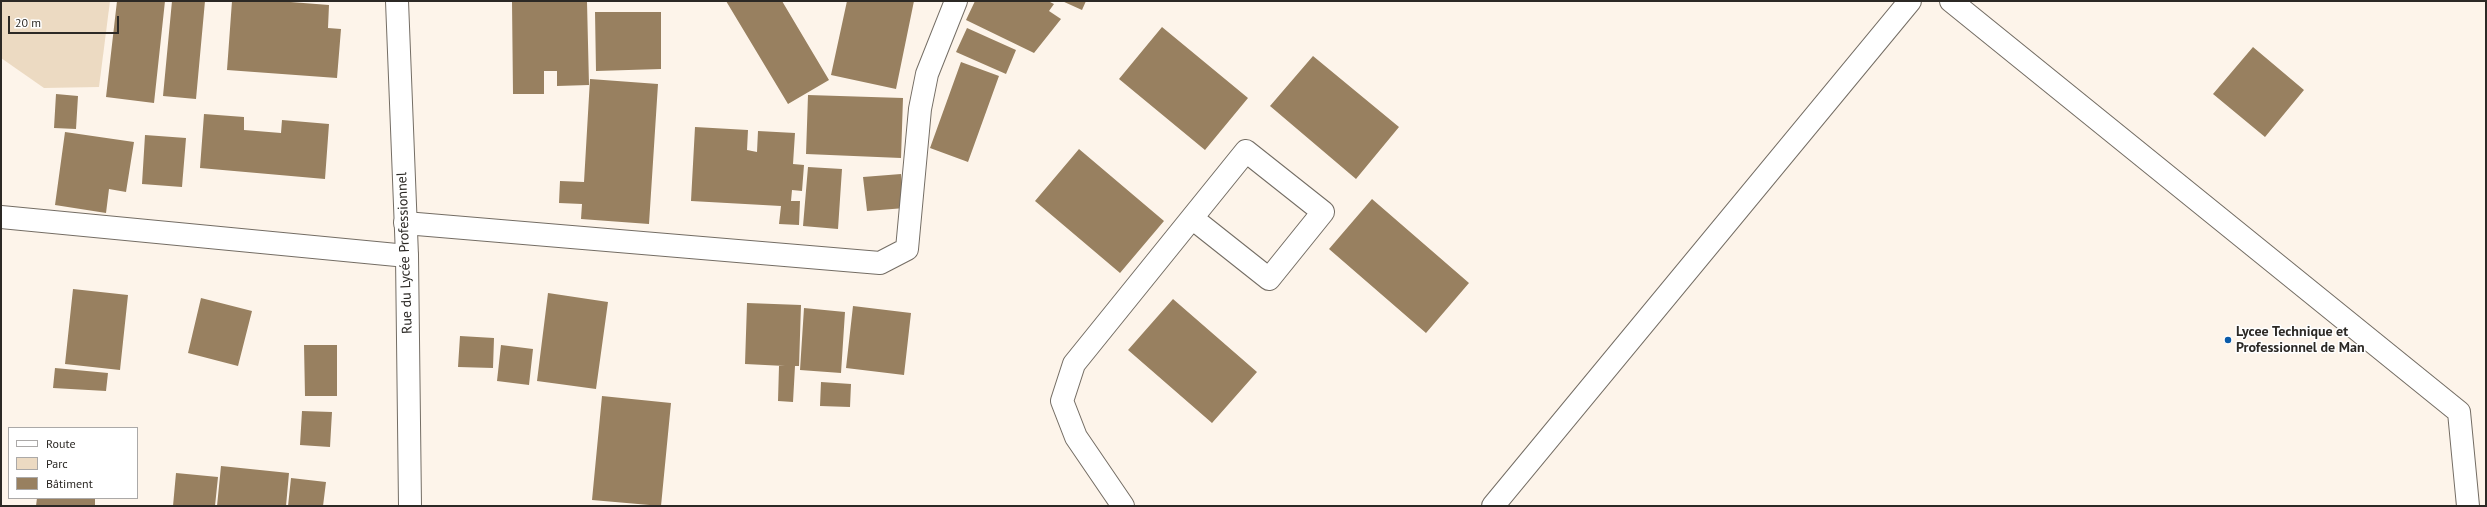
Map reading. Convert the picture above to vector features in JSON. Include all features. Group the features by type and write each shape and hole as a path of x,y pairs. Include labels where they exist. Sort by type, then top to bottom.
{"street":[{"name":"Rue du Lycée Professionnel","path":"397,1 407,256 410,506"},
{"path":"405,223 880,263 907,249 920,109 927,74 956,1"},
{"path":"1493,506 1910,1"},
{"path":"1951,1 2459,412 2468,506"},
{"path":"1123,506 1076,437 1062,401 1074,364 1246,151 1323,212 1269,280 1192,218"},
{"path":"1,217 407,256"}],"green space":[{"path":"1,1 110,1 99,87 44,88 1,58"}],"building":[{"path":"117,1 165,1 154,103 106,97"},
{"path":"172,1 205,1 196,99 163,96"},
{"path":"232,1 278,1 329,5 328,28 341,29 337,78 227,70"},
{"path":"726,1 782,1 829,80 788,104"},
{"path":"847,1 914,1 896,89 831,75"},
{"path":"975,1 1048,1 1054,4 1049,11 1061,19 1034,53 966,20"},
{"path":"1062,1 1086,1 1082,10"},
{"path":"512,2 587,2 589,85 557,86 557,71 544,71 544,94 513,94"},
{"path":"595,12 661,12 661,69 596,71"},
{"path":"1162,27 1248,98 1205,150 1119,79"},
{"path":"967,28 1016,50 1006,74 956,52"},
{"path":"2253,47 2304,90 2265,137 2213,94"},
{"path":"1313,56 1399,127 1356,179 1270,106"},
{"path":"961,62 999,76 968,162 930,148"},
{"path":"590,79 658,84 649,224 581,219 582,204 559,203 560,181 584,182"},
{"path":"56,94 78,96 76,129 54,128"},
{"path":"808,95 903,98 901,158 806,154"},
{"path":"204,114 244,117 244,130 281,133 282,120 329,124 325,179 200,168"},
{"path":"695,127 748,130 747,150 757,152 758,131 795,133 793,164 804,165 802,191 792,190 791,201 800,201 799,225 779,224 781,206 691,201"},
{"path":"65,132 134,142 126,192 109,189 106,213 55,205"},
{"path":"145,135 186,138 182,187 142,184"},
{"path":"1079,149 1164,221 1120,273 1035,201"},
{"path":"808,167 842,169 838,229 803,226"},
{"path":"901,174 905,208 867,211 863,177"},
{"path":"1372,199 1469,283 1426,333 1329,249"},
{"path":"73,289 128,295 120,370 65,364"},
{"path":"548,293 608,302 596,389 537,381"},
{"path":"201,298 252,311 238,366 188,353"},
{"path":"1173,299 1257,372 1212,423 1128,350"},
{"path":"747,303 801,305 799,366 795,366 793,402 778,401 779,366 785,366 745,364"},
{"path":"853,306 911,313 904,375 846,368"},
{"path":"804,308 845,312 841,373 800,370"},
{"path":"460,336 494,338 493,368 458,367"},
{"path":"304,345 337,345 337,396 305,396"},
{"path":"501,345 533,349 529,385 497,381"},
{"path":"55,368 108,373 106,391 53,388"},
{"path":"821,382 851,384 850,407 820,406"},
{"path":"602,396 671,403 661,506 592,500"},
{"path":"302,411 332,412 330,447 300,445"},
{"path":"221,466 289,473 286,506 217,506"},
{"path":"176,473 218,477 215,506 173,506"},
{"path":"291,478 326,482 323,506 288,506"},
{"path":"37,499 95,499 95,506 36,506"}],"place":[{"name":"Lycee Technique et Professionnel de Man","path":"2228,340"}]}
